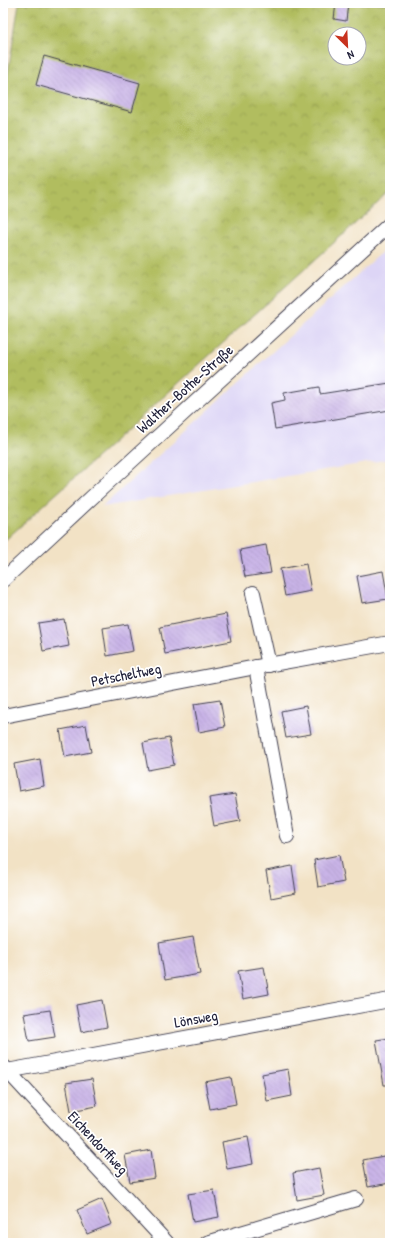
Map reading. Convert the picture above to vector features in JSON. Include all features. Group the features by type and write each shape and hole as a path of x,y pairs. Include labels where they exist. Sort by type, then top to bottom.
{"street":[{"name":"Walther-Bothe-Straße","path":"3,580 390,224"},
{"path":"253,593 287,836"},
{"name":"Petscheltweg","path":"3,716 390,643"},
{"name":"Lönsweg","path":"5,1069 390,1000"},
{"name":"Eichendorffweg","path":"5,1069 167,1243"},
{"path":"207,1243 356,1199"}],"shaded area":[{"path":"390,245 390,459 102,507"}],"green space":[{"path":"19,3 390,3 390,192 3,542 3,104"}],"building":[{"path":"336,3 348,3 346,21 334,19"},
{"path":"44,56 140,83 132,112 36,85"},
{"path":"390,383 390,410 275,429 271,403 285,400 284,393 319,387 320,394"},
{"path":"266,545 271,573 245,577 240,550"},
{"path":"306,564 311,591 285,596 280,569"},
{"path":"383,571 388,599 362,603 357,576"},
{"path":"226,614 231,641 165,654 160,627"},
{"path":"64,619 69,646 43,651 38,623"},
{"path":"128,624 133,651 107,656 103,628"},
{"path":"220,700 225,727 199,732 194,704"},
{"path":"306,706 311,734 286,738 281,711"},
{"path":"86,725 91,752 65,757 60,730"},
{"path":"169,738 174,765 148,770 143,743"},
{"path":"40,759 44,786 19,791 14,764"},
{"path":"235,794 240,821 214,826 209,798"},
{"path":"339,855 344,882 318,887 314,860"},
{"path":"292,866 296,893 271,898 266,871"},
{"path":"193,937 200,974 165,980 159,943"},
{"path":"264,967 269,994 243,999 238,971"},
{"path":"102,1000 107,1027 81,1032 76,1005"},
{"path":"50,1010 55,1037 29,1041 24,1014"},
{"path":"390,1038 390,1085 384,1085 376,1040"},
{"path":"288,1069 292,1096 267,1101 262,1074"},
{"path":"231,1077 236,1104 210,1109 205,1082"},
{"path":"92,1079 97,1106 71,1111 66,1083"},
{"path":"248,1137 253,1164 227,1169 222,1142"},
{"path":"151,1150 155,1178 130,1182 125,1155"},
{"path":"389,1155 390,1183 368,1187 363,1160"},
{"path":"319,1168 324,1195 297,1200 293,1173"},
{"path":"214,1190 219,1217 193,1222 188,1194"},
{"path":"102,1199 112,1224 87,1234 77,1210"}]}
